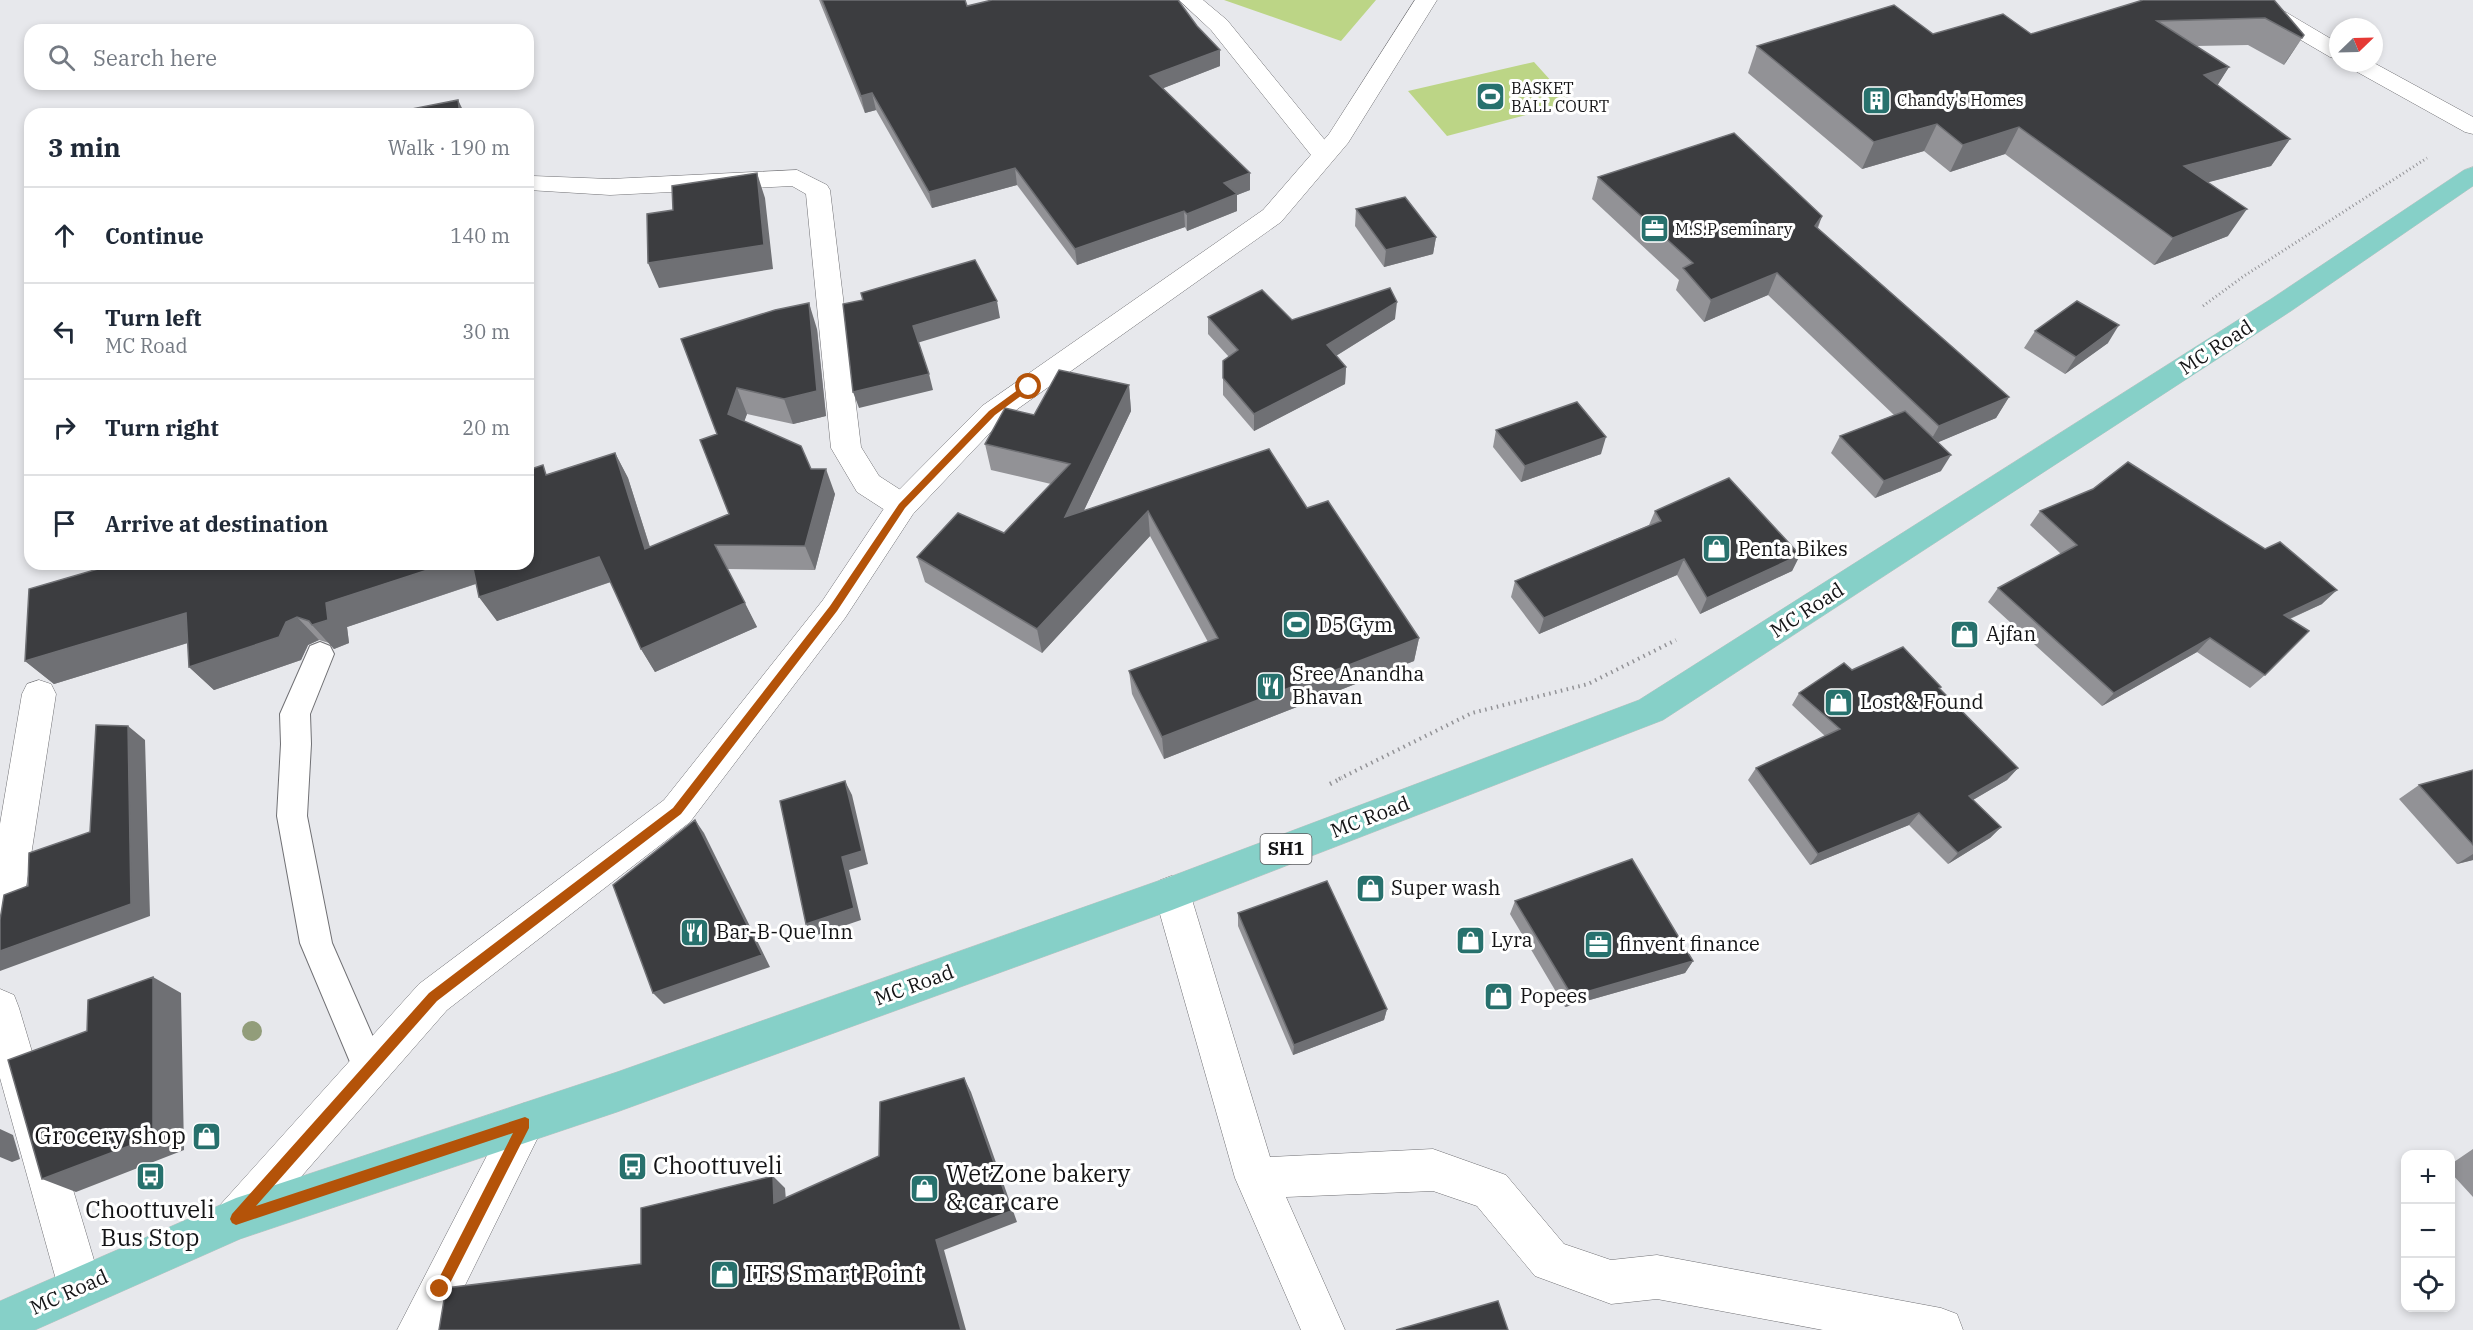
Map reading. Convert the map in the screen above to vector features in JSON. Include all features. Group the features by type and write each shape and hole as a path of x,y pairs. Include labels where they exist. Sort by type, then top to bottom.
{"main road":[{"name":"MC Road","path":"0,1323 236,1219 525,1124 1172,893 1652,710 2281,305 2473,175"}],"street":[{"path":"1190,0 1219,25 1324,155"},
{"path":"236,1219 433,997 677,811 834,609 902,506 992,413 1272,216 1339,138 1426,0"},
{"path":"2249,0 2329,47"},
{"path":"2374,72 2473,127"},
{"path":"534,184 610,187 797,178 818,190 846,448 868,484 902,506"},
{"path":"0,933 39,694"},
{"path":"1172,893 1256,1179 1323,1330"},
{"path":"0,1008 80,1287"},
{"path":"419,1330 525,1124"},
{"path":"1256,1179 1433,1170 1491,1190 1550,1261 1611,1282 1657,1277 1941,1330"}],"lane":[{"path":"320,654 295,714 296,744 291,816 316,943 370,1069"}],"path":[{"path":"2202,307 2220,292 2316,231 2400,172 2431,156"},
{"path":"1324,787 1472,713 1588,684 1678,639"}],"green space":[{"path":"1224,0 1376,0 1341,41"},
{"name":"BASKET BALL COURT","path":"1534,62 1571,103 1447,136 1408,91"}],"building":[{"path":"822,0 965,0 967,6 992,0 1178,0 1197,26 1220,50 1150,76 1250,173 1224,183 1237,194 1187,214 1184,211 1075,249 1015,168 929,192 872,93 861,96"},
{"path":"2143,0 2274,0 2304,35 2302,38 2265,18 2157,21 2229,67 2204,75 2290,139 2184,166 2247,209 2173,238 2019,127 1963,145 1937,124 1874,142 1757,46 1894,5 1933,34 2003,14 2031,34"},
{"path":"458,100 459,108 417,108"},
{"path":"1734,133 1822,216 1815,226 2009,397 1939,426 1777,273 1711,300 1683,268 1693,263 1598,177"},
{"path":"757,173 764,245 648,263 647,214 673,210 672,186"},
{"path":"1405,197 1436,237 1386,250 1356,209"},
{"path":"975,260 997,301 913,326 929,374 853,392 843,304 863,300 861,293"},
{"path":"1390,288 1397,302 1327,345 1346,367 1254,414 1223,378 1223,361 1238,350 1208,317 1262,290 1292,320"},
{"path":"2077,301 2119,325 2076,357 2035,331"},
{"path":"809,303 817,391 784,399 737,388 728,414 801,446 811,469 826,469 805,546 715,545 745,603 641,649 599,557 479,597 473,570 534,570 534,468 543,465 546,475 615,453 645,549 729,514 700,440 717,434 681,339 775,310"},
{"path":"1059,370 1129,385 1065,517 1269,449 1307,508 1328,501 1419,638 1162,737 1129,671 1218,638 1148,511 1037,629 917,557 958,513 1004,533 1070,464 985,444 1005,408 1034,415"},
{"path":"1577,402 1606,437 1525,466 1496,430"},
{"path":"1905,411 1951,455 1884,481 1840,436"},
{"path":"2128,462 2265,549 2280,542 2337,590 2284,615 2309,631 2265,675 2210,638 2114,693 1998,588 2077,545 2040,511 2093,489"},
{"path":"1729,478 1800,555 1707,598 1684,559 1544,618 1515,581 1661,521 1655,511"},
{"path":"94,570 428,570 326,603 328,620 312,625 309,621 297,617 286,622 279,637 189,667 186,613 25,661 29,589"},
{"path":"1903,647 1941,687 1939,688 2018,768 1969,796 2001,827 1958,853 1919,813 1818,854 1756,768 1840,729 1799,693 1844,663 1852,670"},
{"path":"96,725 128,726 131,904 0,951 0,920 4,895 28,886 29,853 90,832"},
{"path":"2473,770 2473,845 2419,785"},
{"path":"845,781 862,851 842,857 854,908 806,924 780,801"},
{"name":"Bar-B-Que Inn","path":"695,820 762,955 653,993 613,885"},
{"name":"finvent finance","path":"1632,859 1693,961 1572,996 1515,901"},
{"path":"1327,881 1387,1009 1294,1045 1238,913"},
{"path":"153,977 153,1137 42,1179 8,1060 87,1031 88,1000"},
{"path":"964,1078 1011,1211 936,1240 961,1330 439,1330 446,1288 641,1264 641,1208 773,1176 774,1203 879,1156 880,1102"},
{"path":"1498,1301 1508,1330 1396,1330"}],"place":[{"name":"BASKET BALL COURT","path":"1490,97"},
{"name":"Chandy's Homes","path":"1876,100"},
{"name":"M.S.P seminary","path":"1654,229"},
{"name":"Penta Bikes","path":"1717,549"},
{"name":"D5 Gym","path":"1297,625"},
{"name":"Ajfan","path":"1965,634"},
{"name":"Sree Anandha Bhavan","path":"1271,686"},
{"name":"Lost & Found","path":"1839,702"},
{"name":"Super wash","path":"1370,888"},
{"name":"Bar-B-Que Inn","path":"695,932"},
{"name":"Lyra","path":"1470,940"},
{"name":"finvent finance","path":"1598,944"},
{"name":"Popees","path":"1499,996"},
{"name":"Grocery shop","path":"207,1136"},
{"name":"Choottuveli","path":"632,1166"},
{"name":"Choottuveli Bus Stop","path":"150,1177"},
{"name":"WetZone bakery & car care","path":"925,1188"},
{"name":"ITS Smart Point","path":"724,1274"}],"route":[{"path":"440,1289 525,1124 236,1219 433,997 677,811 834,609 902,506 992,413 1029,387"}]}
